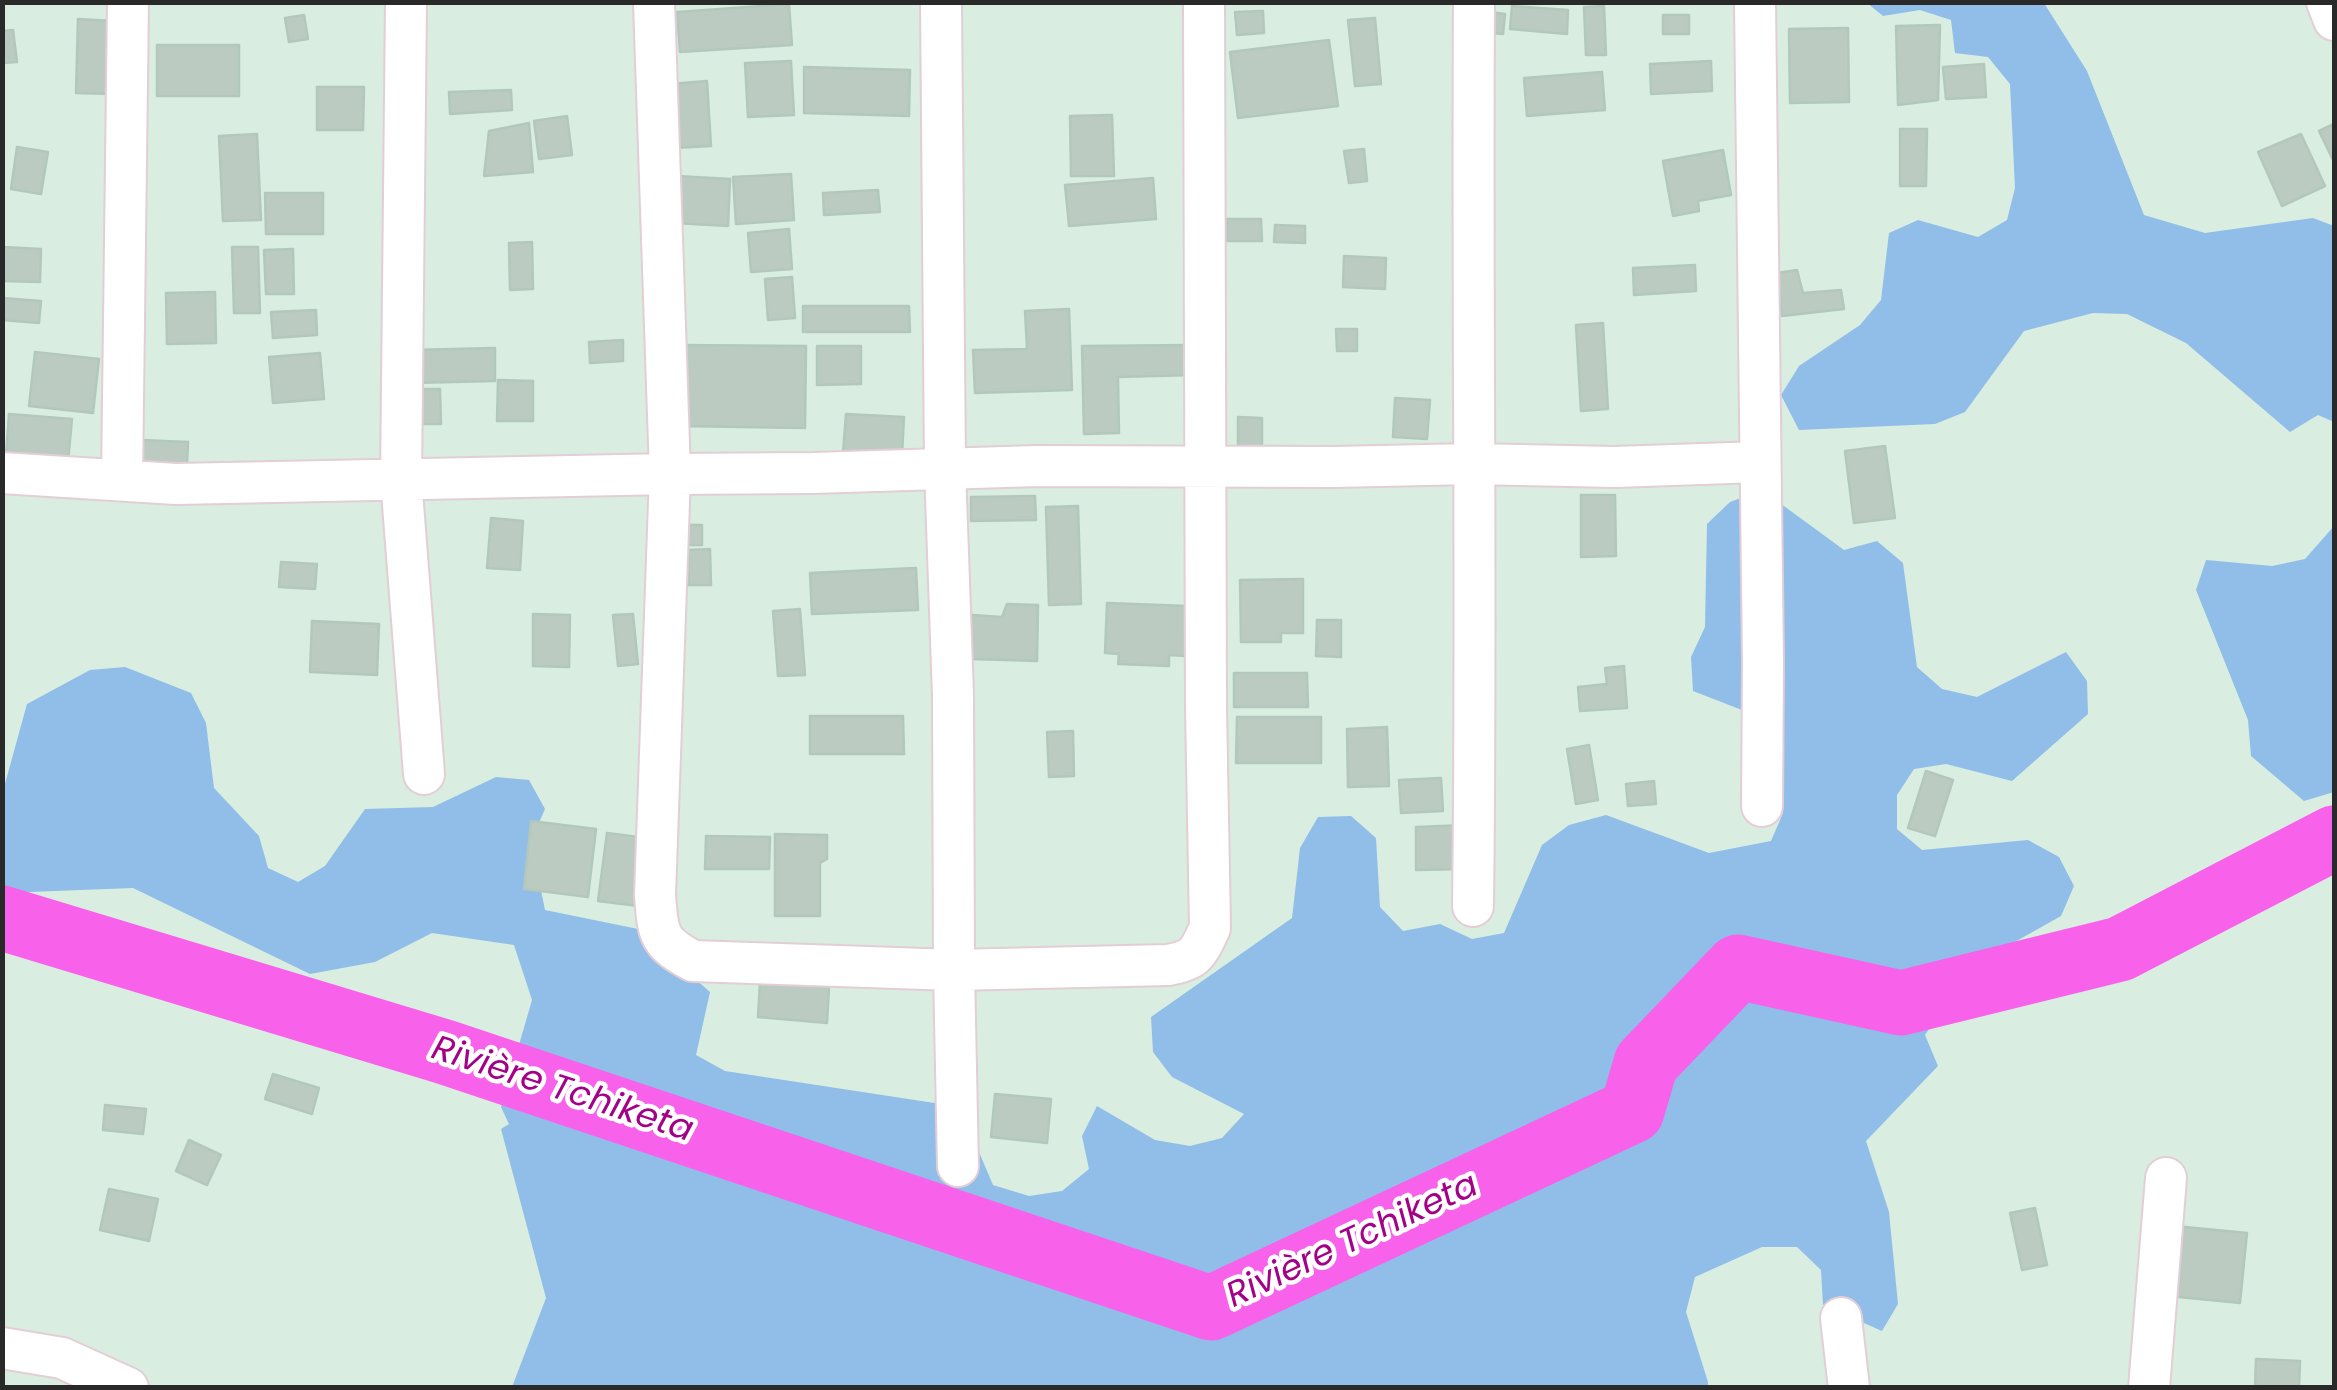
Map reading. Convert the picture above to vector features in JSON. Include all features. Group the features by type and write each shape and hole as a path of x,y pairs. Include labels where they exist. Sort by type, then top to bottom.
{"street":[{"path":"122,480 128,2"},
{"path":"406,2 401,479 424,774"},
{"path":"654,2 670,474 655,895 658,930 671,950 692,962 954,970 1168,966 1187,962 1210,928 1204,2"},
{"path":"941,2 958,1166"},
{"path":"1473,906 1474,2"},
{"path":"1755,2 1762,806"},
{"path":"2327,2 2334,20"},
{"path":"2,473 176,484 945,468 1759,462"},
{"path":"2149,1388 2166,1178"},
{"path":"1842,1318 1849,1388"},
{"path":"2,1348 62,1358 128,1388"}],"shaded area":[{"path":"1867,3 2044,3 2087,71 2144,215 2205,233 2313,218 2334,226 2334,422 2318,415 2290,432 2186,343 2127,314 2093,313 2024,331 1965,412 1935,424 1799,430 1781,395 1799,366 1860,325 1881,300 1889,233 1918,220 1978,237 2007,220 2015,188 2010,84 1988,57 1955,53 1951,20 1920,10 1883,16"},
{"path":"1762,490 1844,550 1877,541 1903,563 1917,667 1942,689 1977,697 2066,652 2087,681 2088,714 2012,781 1946,764 1914,769 1897,795 1897,829 1922,850 2028,840 2059,857 2074,886 2061,916 1972,966 1925,1035 1938,1066 1866,1141 1889,1212 1898,1304 1882,1331 1823,1305 1821,1270 1797,1247 1762,1247 1695,1277 1686,1312 1708,1387 512,1387 546,1298 501,1129 509,1124 501,1107 532,1000 514,945 432,933 375,962 310,974 133,888 3,893 3,791 27,704 90,670 125,667 191,693 206,723 214,788 259,836 268,868 298,882 325,866 365,809 433,807 496,777 529,780 545,809 531,841 545,910 638,929 710,992 696,1055 725,1071 941,1104 967,1124 993,1185 1029,1196 1062,1191 1089,1169 1082,1136 1097,1106 1155,1140 1190,1146 1222,1138 1244,1114 1172,1077 1153,1052 1151,1017 1292,918 1300,848 1318,817 1351,816 1376,838 1380,907 1403,931 1440,924 1472,939 1504,933 1542,845 1569,825 1606,815 1709,853 1771,841 1783,813 1777,742 1760,717 1693,691 1691,657 1705,627 1707,524 1730,502"},
{"path":"2334,526 2334,792 2304,801 2251,756 2248,720 2196,590 2206,560 2272,566 2305,559"}],"building":[{"path":"789,4 792,45 680,52 677,12"},
{"path":"1512,6 1568,10 1567,34 1510,29"},
{"path":"1604,6 1606,55 1586,55 1584,7"},
{"path":"1263,11 1264,33 1237,35 1235,12"},
{"path":"1483,11 1505,14 1503,34 1481,32"},
{"path":"304,15 308,39 289,42 285,18"},
{"path":"1663,15 1689,15 1689,34 1663,34"},
{"path":"1375,18 1381,84 1355,86 1348,20"},
{"path":"78,19 114,21 112,94 76,93"},
{"path":"1940,25 1938,100 1898,105 1896,26"},
{"path":"1848,28 1849,102 1790,103 1789,29"},
{"path":"13,30 17,62 2,63 2,31"},
{"path":"1329,40 1338,106 1238,118 1230,52"},
{"path":"157,45 239,45 239,96 157,96"},
{"path":"791,61 794,115 748,117 745,63"},
{"path":"1711,61 1712,91 1651,94 1650,64"},
{"path":"1984,64 1986,97 1946,99 1943,67"},
{"path":"804,67 910,70 909,116 804,113"},
{"path":"1602,72 1605,110 1527,116 1524,78"},
{"path":"707,81 711,146 674,148 670,84"},
{"path":"317,87 364,87 363,130 317,130"},
{"path":"511,90 512,110 450,114 449,92"},
{"path":"1112,115 1114,176 1071,176 1070,116"},
{"path":"567,116 572,155 539,159 534,121"},
{"path":"529,123 533,172 484,176 489,131"},
{"path":"2334,124 2334,162 2319,131"},
{"path":"1900,129 1927,129 1926,186 1900,186"},
{"path":"257,134 261,220 223,221 219,136"},
{"path":"2301,134 2325,186 2282,206 2258,152"},
{"path":"17,147 48,152 41,194 11,189"},
{"path":"1364,149 1367,181 1349,183 1344,151"},
{"path":"1723,150 1731,195 1698,201 1699,211 1673,216 1663,161"},
{"path":"791,174 794,220 736,224 733,177"},
{"path":"677,176 730,179 728,226 675,223"},
{"path":"1153,178 1156,219 1069,226 1065,185"},
{"path":"878,190 880,212 824,215 823,193"},
{"path":"265,193 323,193 323,234 266,234"},
{"path":"1227,219 1261,219 1262,241 1227,241"},
{"path":"1275,225 1305,226 1305,243 1274,242"},
{"path":"789,229 792,269 751,272 748,233"},
{"path":"532,242 533,289 510,290 509,243"},
{"path":"2,247 41,249 40,282 2,281"},
{"path":"232,247 258,247 260,313 234,313"},
{"path":"293,249 294,294 266,294 264,250"},
{"path":"1344,256 1386,258 1385,289 1343,287"},
{"path":"1695,265 1696,291 1634,295 1633,268"},
{"path":"1797,270 1803,293 1841,290 1844,309 1782,316 1777,273"},
{"path":"792,277 795,318 768,320 765,279"},
{"path":"215,292 216,343 167,344 166,293"},
{"path":"2,298 41,301 39,323 2,320"},
{"path":"803,306 909,306 910,332 803,332"},
{"path":"1069,309 1072,390 975,393 973,350 1027,349 1025,311"},
{"path":"316,310 317,335 273,338 271,312"},
{"path":"1603,323 1608,409 1581,411 1576,325"},
{"path":"1336,329 1357,329 1357,351 1337,351"},
{"path":"623,340 623,361 590,363 589,342"},
{"path":"680,345 806,346 805,428 679,426"},
{"path":"1192,345 1193,375 1118,377 1119,433 1084,434 1082,346"},
{"path":"817,346 861,346 861,384 817,385"},
{"path":"495,348 495,381 411,383 410,350"},
{"path":"35,352 99,359 93,413 29,406"},
{"path":"320,353 324,399 273,403 269,357"},
{"path":"498,380 533,381 533,421 497,421"},
{"path":"412,389 440,389 441,424 413,424"},
{"path":"1395,398 1430,400 1427,439 1393,437"},
{"path":"9,414 72,419 68,462 6,456"},
{"path":"846,414 904,417 902,456 843,453"},
{"path":"1238,417 1262,418 1262,447 1238,447"},
{"path":"142,440 188,442 187,464 141,462"},
{"path":"1885,446 1895,518 1854,523 1845,451"},
{"path":"1581,495 1615,495 1616,556 1581,557"},
{"path":"1035,496 1036,520 971,521 971,497"},
{"path":"1078,506 1081,604 1049,605 1046,507"},
{"path":"491,518 523,521 520,570 487,568"},
{"path":"686,525 702,525 702,545 686,545"},
{"path":"710,549 711,585 689,585 688,550"},
{"path":"281,562 317,564 315,589 279,587"},
{"path":"916,568 918,610 812,614 810,573"},
{"path":"1303,579 1303,633 1281,633 1281,642 1241,642 1240,580"},
{"path":"1107,603 1187,606 1186,656 1169,655 1169,666 1118,664 1119,654 1105,653"},
{"path":"1007,604 1038,605 1037,661 971,659 972,615 1002,617"},
{"path":"800,609 805,675 778,676 773,611"},
{"path":"533,614 570,615 569,667 533,666"},
{"path":"633,614 638,664 618,666 613,615"},
{"path":"1317,620 1341,620 1341,657 1316,656"},
{"path":"312,621 379,624 377,675 310,672"},
{"path":"1624,666 1627,708 1580,711 1578,687 1607,684 1605,668"},
{"path":"1234,673 1307,673 1308,707 1234,707"},
{"path":"810,716 903,716 904,754 810,754"},
{"path":"1237,717 1321,717 1321,763 1236,763"},
{"path":"1387,727 1389,786 1348,787 1347,729"},
{"path":"1073,731 1074,776 1049,777 1047,732"},
{"path":"1589,745 1598,800 1576,804 1567,749"},
{"path":"1926,771 1953,780 1935,836 1908,828"},
{"path":"1441,778 1443,811 1401,813 1399,780"},
{"path":"1654,781 1656,804 1628,806 1626,784"},
{"path":"531,821 596,829 588,897 524,889"},
{"path":"1467,825 1467,869 1416,870 1416,827"},
{"path":"607,833 646,838 638,906 598,901"},
{"path":"775,834 827,835 827,859 820,863 820,916 775,916"},
{"path":"706,836 770,837 769,869 705,869"},
{"path":"760,982 829,987 827,1023 758,1017"},
{"path":"273,1074 319,1088 312,1114 265,1099"},
{"path":"995,1094 1051,1099 1047,1143 991,1137"},
{"path":"105,1105 146,1109 143,1134 103,1130"},
{"path":"189,1140 221,1155 207,1185 176,1171"},
{"path":"109,1189 158,1199 149,1241 100,1230"},
{"path":"2035,1208 2047,1265 2022,1270 2010,1213"},
{"path":"2175,1226 2247,1233 2240,1303 2168,1296"},
{"path":"2256,1359 2300,1361 2299,1388 2255,1388"}],"waterway":[{"name":"Rivière Tchiketa","path":"2,918 445,1052 1211,1308 1632,1111 1646,1063 1738,967 1901,1003 2120,949 2334,838"}]}
